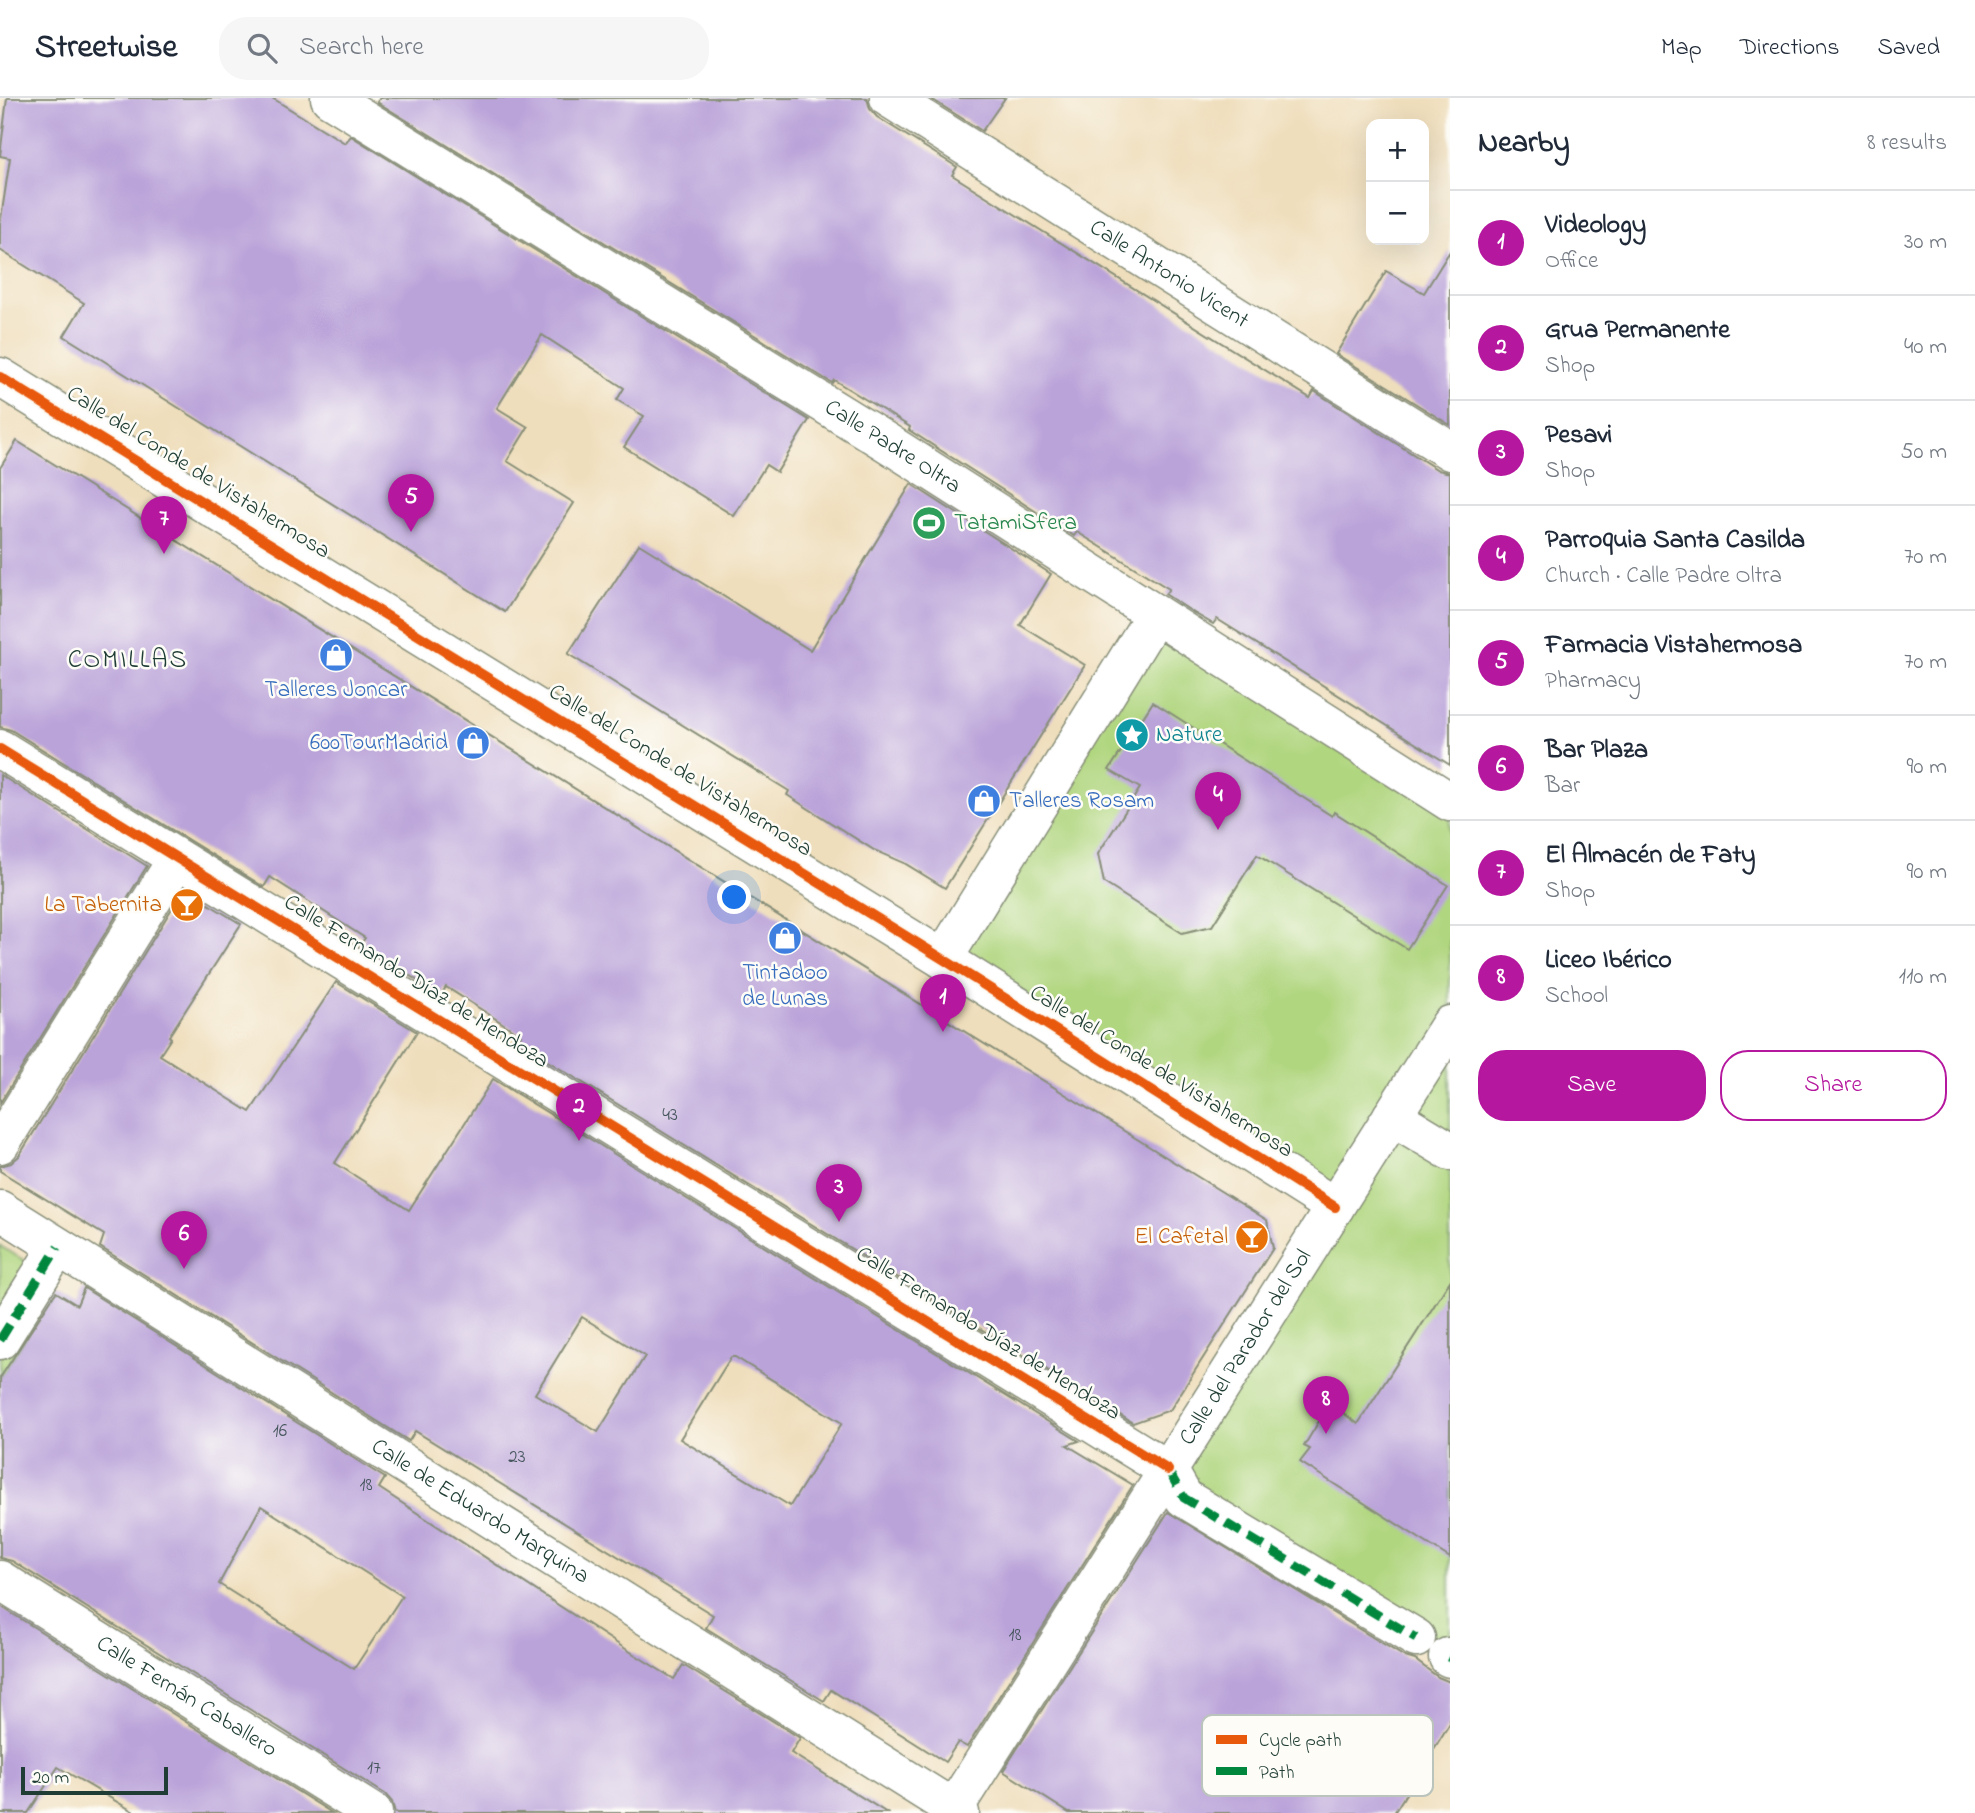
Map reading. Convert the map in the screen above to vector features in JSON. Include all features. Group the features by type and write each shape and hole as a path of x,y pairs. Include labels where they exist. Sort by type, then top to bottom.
{"street":[{"name":"Calle Padre Oltra","path":"330,98 886,442 1450,802"},
{"name":"Calle Antonio Vicent","path":"889,98 1450,451"},
{"name":"Calle del Conde de Vistahermosa","path":"0,377 943,959 1335,1207"},
{"path":"943,959 1155,615"},
{"name":"Calle Fernando Díaz de Mendoza","path":"0,749 1168,1470 1184,1498 1438,1651"},
{"path":"0,1144 177,859"},
{"name":"Calle del Parador del Sol","path":"955,1812 1450,1024"},
{"path":"1392,1116 1450,1151"},
{"name":"Calle de Eduardo Marquina","path":"0,1210 955,1812"},
{"path":"0,1340 58,1247"},
{"name":"Calle Fernán Caballero","path":"0,1580 373,1813"}],"green space":[{"path":"1155,615 1450,802 1450,1658 1168,1470 1335,1207 943,959"},
{"path":"0,1246 42,1271 54,1291 0,1378"}],"building":[{"path":"7,98 272,98 345,143 351,136 809,420 777,472 766,465 734,516 624,447 644,416 617,400 624,388 542,335 497,408 528,427 507,461 574,503 505,612 64,336 84,303 0,250 0,225 10,158 0,156"},
{"path":"380,98 867,98 870,109 877,117 957,167 952,175 1310,398 1314,391 1438,470 1450,473 1450,765 1217,619 1213,624 1194,613 1165,594 1169,589 1077,532 1074,536 909,430 910,427 834,380 832,383 377,102"},
{"path":"930,98 1005,98 982,131"},
{"path":"1450,251 1450,425 1336,354 1386,271 1424,293"},
{"path":"17,441 1267,1220 1273,1248 1170,1410 1133,1423 517,1042 521,1035 446,987 441,995 360,945 365,938 270,877 264,887 11,730 0,727 0,468"},
{"path":"911,484 1051,574 1020,625 1085,665 945,888 904,863 874,850 787,795 789,791 568,654 639,544 810,650"},
{"path":"1153,702 1332,816 1334,812 1448,885 1407,949 1257,855 1212,926 1182,933 1104,883 1098,854 1140,788 1109,770"},
{"path":"0,775 147,866 0,1103"},
{"path":"184,889 241,924 169,1036 171,1038 160,1055 250,1112 336,982 417,1032 335,1163 409,1210 493,1079 1079,1441 1067,1445 1133,1485 967,1747 958,1742 945,1762 831,1690 824,1701 706,1628 713,1615 415,1431 409,1441 100,1247 104,1235 0,1171 0,1166 11,1163 19,1156","holes":["582,1317 645,1356 598,1432 535,1394","731,1357 842,1423 790,1506 680,1439"]},
{"path":"1450,1281 1450,1558 1300,1462 1310,1449 1304,1446 1330,1403 1358,1424"},
{"path":"84,1288 385,1478 379,1488 621,1646 674,1679 683,1665 800,1738 791,1753 887,1813 395,1813 392,1802 385,1794 12,1561 0,1558 0,1378 56,1292 77,1305","holes":["261,1506 402,1596 354,1669 219,1584"]},
{"path":"1168,1512 1450,1682 1450,1723 1433,1750 1433,1715 1202,1715 1202,1796 1405,1796 1394,1813 1069,1813 1003,1771"},
{"path":"0,1606 332,1813 136,1813 58,1767 28,1813 0,1813"}],"marked path":[{"path":"0,1340 58,1247"},
{"path":"1168,1470 1184,1498 1416,1638"}],"cycle path":[{"path":"0,377 943,959 1335,1207"},
{"path":"0,749 1168,1470"}],"place":[{"name":"TatamiSfera","path":"929,523"},
{"name":"Farmacia Vistahermosa","path":"411,532"},
{"name":"El Almacén de Faty","path":"164,554"},
{"name":"Talleres Joncar","path":"336,655"},
{"name":"Nature","path":"1132,735"},
{"name":"600TourMadrid","path":"473,743"},
{"name":"Talleres Rosam","path":"984,801"},
{"name":"Parroquia Santa Casilda","path":"1218,830"},
{"name":"La Tabernita","path":"187,905"},
{"name":"Tintadoo de Lunas","path":"785,938"},
{"name":"Videology","path":"943,1032"},
{"name":"Grua Permanente","path":"579,1141"},
{"name":"Pesavi","path":"839,1222"},
{"name":"El Cafetal","path":"1252,1237"},
{"name":"Bar Plaza","path":"184,1269"},
{"name":"Liceo Ibérico","path":"1326,1434"}],"district":[{"name":"COMILLAS","path":"128,661"}]}
